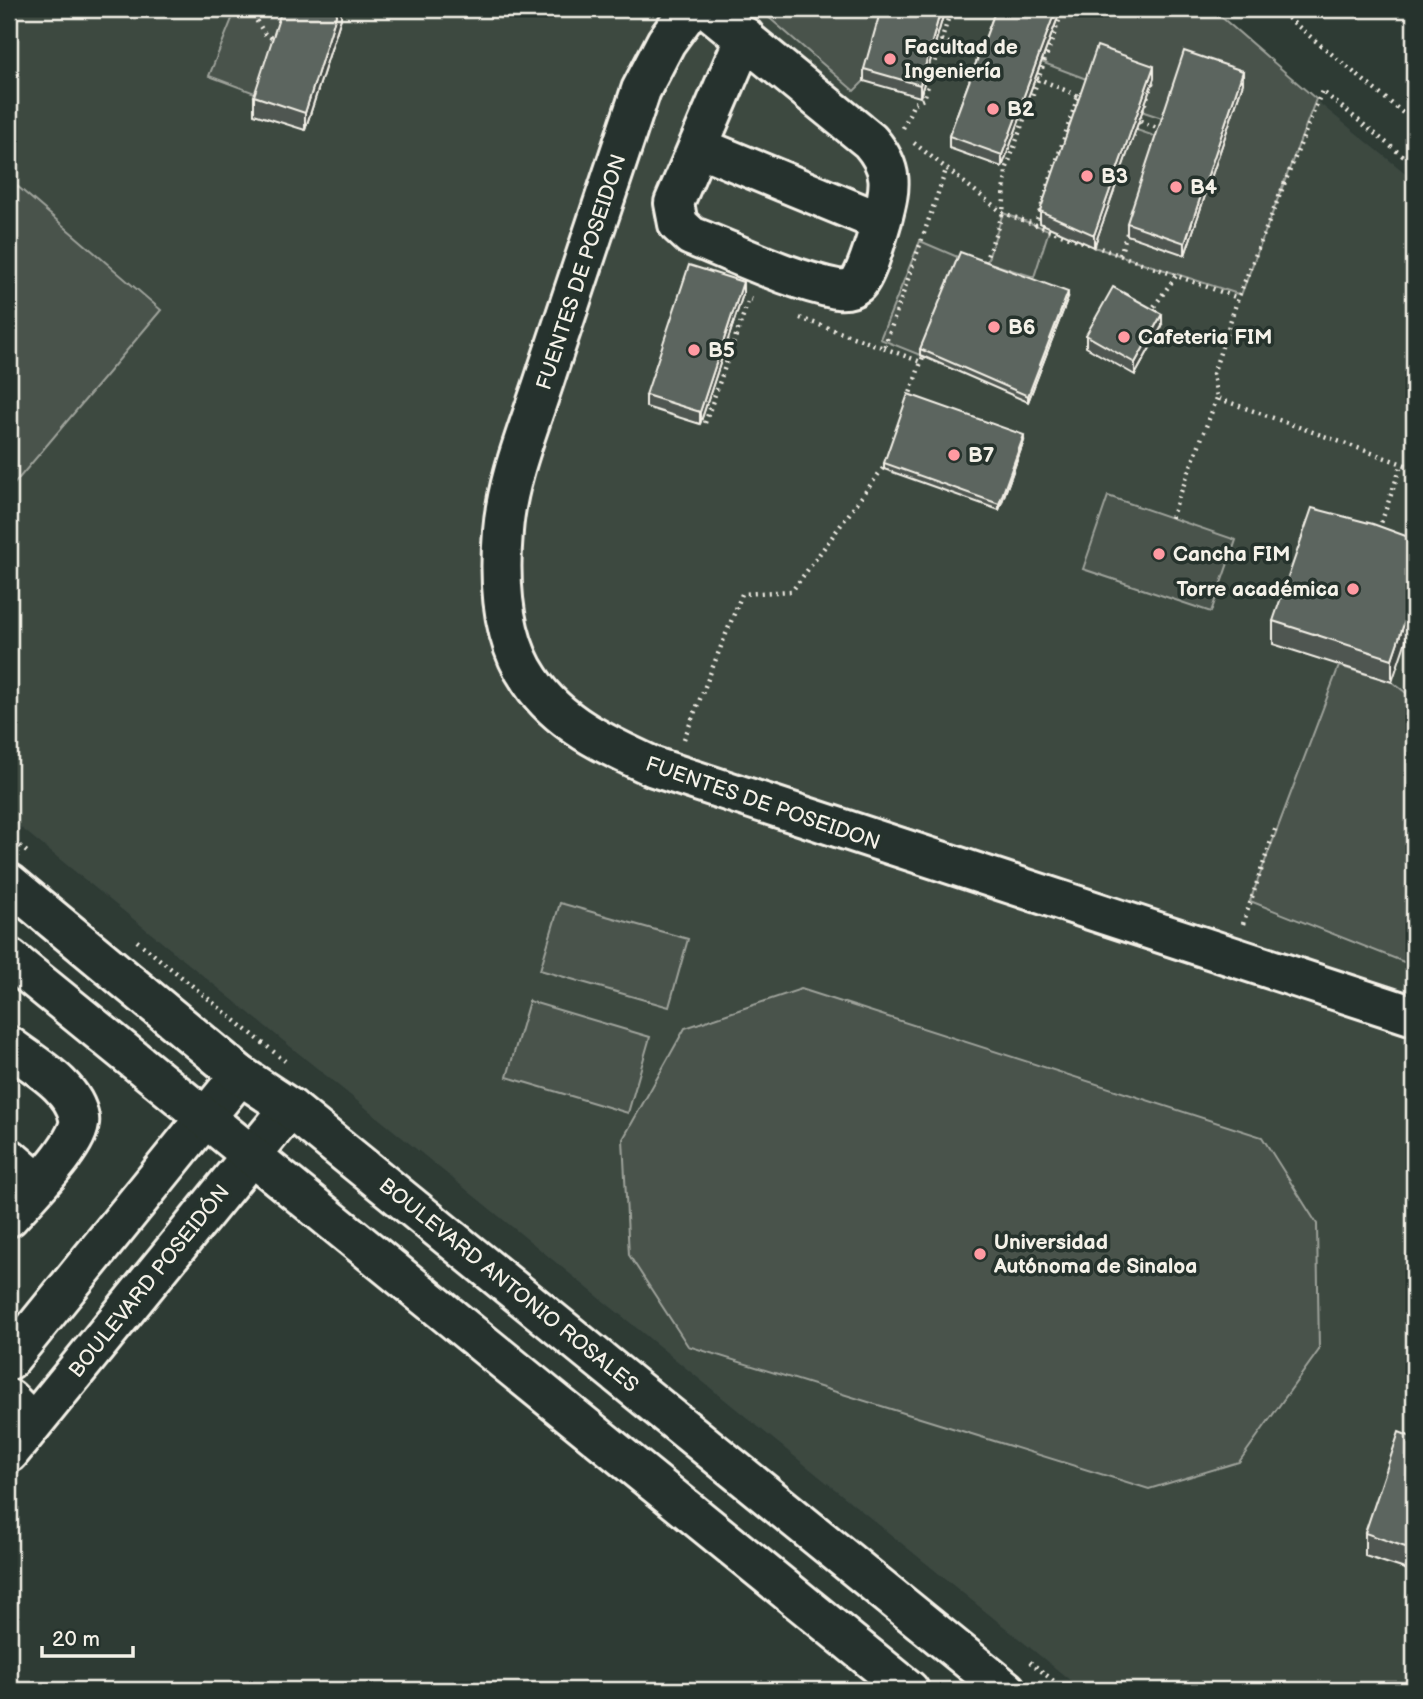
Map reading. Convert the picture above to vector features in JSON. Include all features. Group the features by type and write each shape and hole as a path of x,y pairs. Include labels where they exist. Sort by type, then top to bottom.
{"street":[{"name":"FUENTES DE POSEIDON","path":"690,9 666,41 641,90 517,471 503,528 502,584 508,628 529,679 564,717 602,743 654,768 1414,1016"},
{"path":"708,9 745,37 870,141 884,157 891,183 881,222 860,281 849,289 839,289 795,275 691,236 678,225 674,203 745,37"},
{"path":"698,147 881,222"},
{"name":"BOULEVARD ANTONIO ROSALES","path":"9,883 240,1074 290,1108 1006,1690"},
{"path":"11,964 205,1117 909,1690"},
{"path":"9,1046 52,1078 75,1106 80,1120 72,1143 9,1217"},
{"path":"9,1360 240,1074"},
{"name":"BOULEVARD POSEIDÓN","path":"9,1453 21,1411 252,1155 290,1108"},
{"path":"9,1158 38,1183"}],"path":[{"path":"250,9 265,34 277,41"},
{"path":"901,132 914,103 924,99 951,9"},
{"path":"978,259 987,262 1003,213 1006,170 1063,9"},
{"path":"1277,9 1414,122"},
{"path":"941,40 990,59"},
{"path":"1026,74 1090,101"},
{"path":"1132,139 1154,78"},
{"path":"1171,518 1217,398 1213,374 1238,298 1322,91 1414,164"},
{"path":"1035,226 1078,96"},
{"path":"1126,115 1162,130"},
{"path":"1158,142 1166,119"},
{"path":"910,140 1003,213 1238,298"},
{"path":"1120,255 1132,218"},
{"path":"1094,247 1098,235"},
{"path":"1146,318 1176,276"},
{"path":"905,410 930,338"},
{"path":"884,348 921,362"},
{"path":"1217,398 1414,468"},
{"path":"684,739 742,594 792,591 884,469 888,457"},
{"path":"1377,535 1402,463"},
{"path":"673,736 696,743"},
{"path":"1235,958 1275,829"}],"shaded area":[{"name":"Universidad Autónoma de Sinaloa","path":"9,9 1203,9 1414,180 1414,1690 1082,1690 9,818"},
{"path":"236,9 288,9 260,95 209,76"},
{"path":"759,9 885,9 864,81 854,91"},
{"path":"1061,9 1212,9 1316,99 1241,295 1094,247 1134,129 1160,138 1165,119 1141,111 1089,80 1041,62"},
{"path":"9,179 161,310 9,490"},
{"path":"1003,213 1049,230 1034,277 987,262"},
{"path":"920,241 960,258 920,355 880,339"},
{"name":"Cancha FIM","path":"1108,496 1236,540 1211,612 1083,569"},
{"path":"1339,666 1392,682 1414,699 1414,966 1250,901"},
{"path":"560,903 688,939 669,1007 540,970"},
{"path":"801,989 1262,1137 1317,1224 1319,1350 1239,1462 1149,1489 688,1346 629,1255 623,1139 685,1028"},
{"path":"529,1001 650,1037 628,1113 507,1077"}],"building":[{"path":"282,9 338,9 305,113 254,96"},
{"path":"881,9 941,9 920,85 864,69"},
{"name":"B2","path":"996,9 1056,9 1002,155 949,136"},
{"name":"B3","path":"1097,46 1154,66 1094,235 1040,211"},
{"name":"B4","path":"1184,51 1243,71 1185,243 1127,223"},
{"name":"B6","path":"960,252 1068,292 1028,396 920,349"},
{"name":"B5","path":"689,265 743,282 700,412 646,395"},
{"name":"Cafeteria FIM","path":"1113,287 1162,314 1135,363 1086,335"},
{"name":"B7","path":"908,394 1024,435 999,504 884,463"},
{"name":"Torre académica","path":"1312,508 1373,524 1414,539 1414,594 1392,659 1273,621"},
{"path":"1399,1432 1414,1438 1414,1550 1365,1533"}],"place":[{"name":"Facultad de Ingeniería","path":"890,59"},
{"name":"B2","path":"993,109"},
{"name":"B3","path":"1087,176"},
{"name":"B4","path":"1176,187"},
{"name":"B6","path":"994,327"},
{"name":"Cafeteria FIM","path":"1124,337"},
{"name":"B5","path":"694,350"},
{"name":"B7","path":"954,455"},
{"name":"Cancha FIM","path":"1159,554"},
{"name":"Torre académica","path":"1353,589"},
{"name":"Universidad Autónoma de Sinaloa","path":"980,1254"}]}
